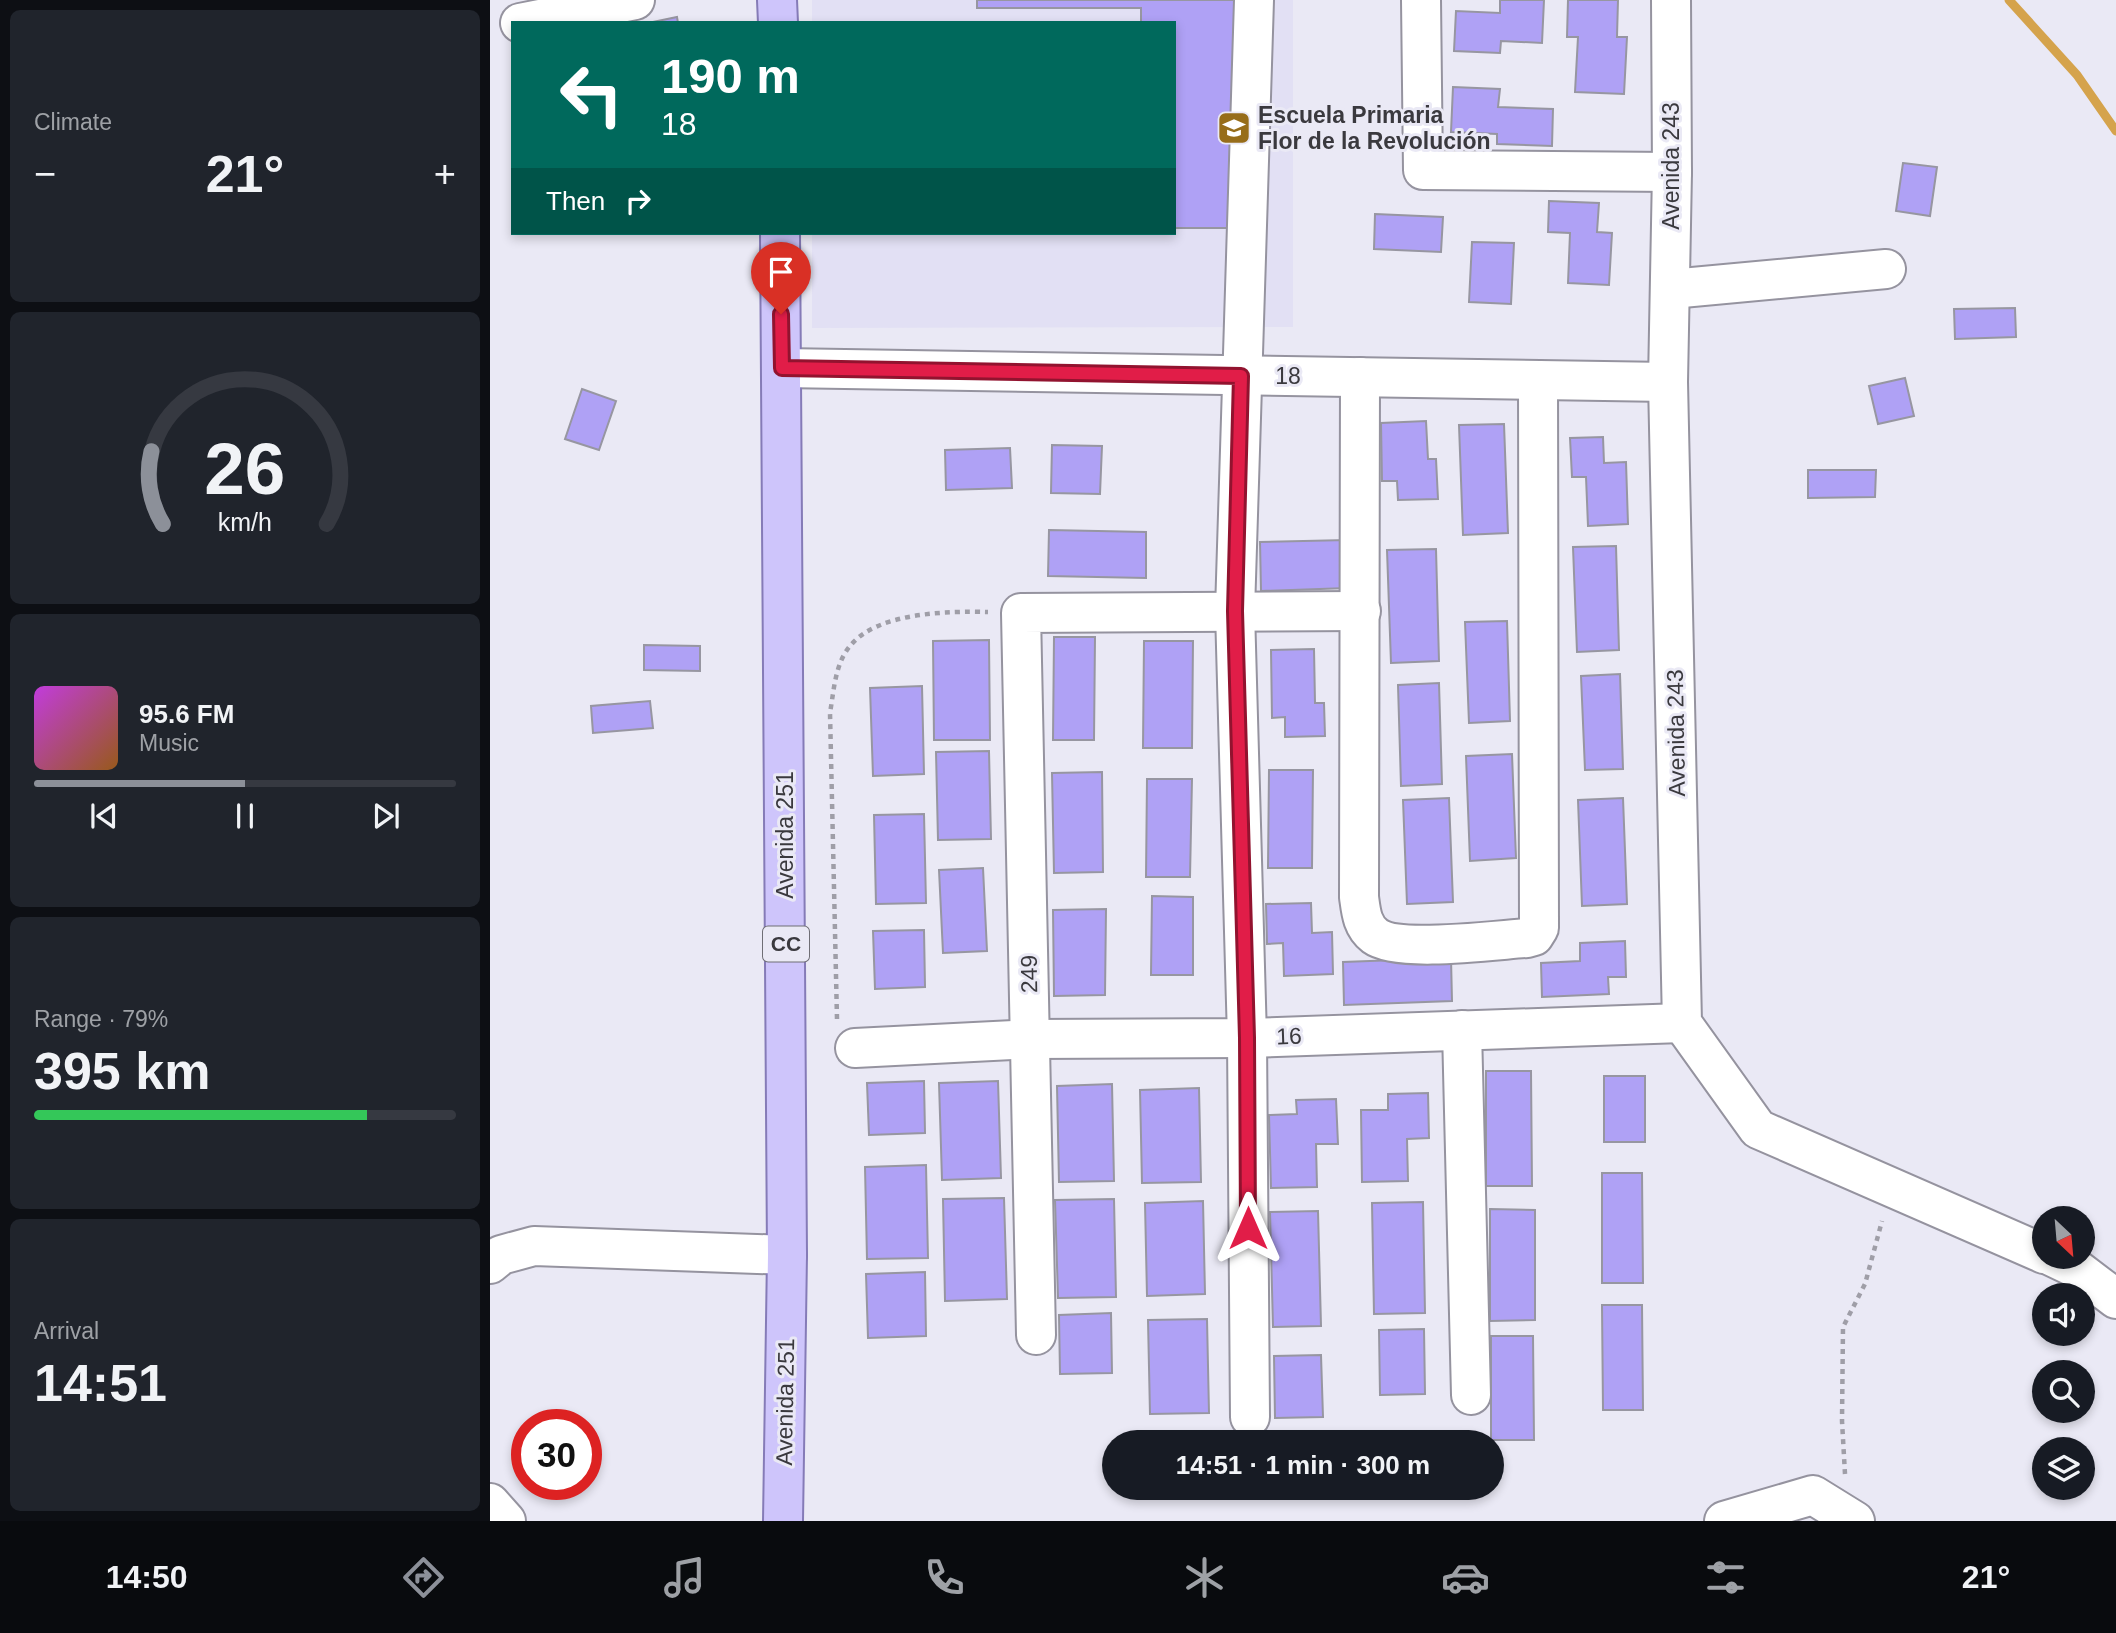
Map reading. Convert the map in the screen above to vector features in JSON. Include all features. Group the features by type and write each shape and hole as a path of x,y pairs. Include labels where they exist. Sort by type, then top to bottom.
{"main road":[{"path":"777,0 778,21"},
{"name":"Avenida 251","path":"780,235 787,1255 783,1521"}],"street":[{"path":"530,21 635,0"},
{"path":"1250,1417 1247,1038 1235,611 1254,0"},
{"path":"1421,0 1423,170 1672,172"},
{"name":"Avenida 243","path":"1671,0 1672,172 1668,382 1682,1023"},
{"path":"490,29 511,24"},
{"path":"1671,289 1886,269"},
{"name":"18","path":"782,368 1668,382"},
{"path":"1360,377 1359,897 1362,921 1376,937 1399,945 1534,936 1539,928 1538,380"},
{"path":"1021,613 1361,611"},
{"name":"249","path":"1021,613 1036,1335"},
{"path":"1682,1023 1758,1129 2032,1249"},
{"name":"16","path":"855,1048 1031,1039 1247,1038 1682,1023"},
{"path":"1462,1030 1471,1395"},
{"path":"490,1264 501,1255 534,1246 787,1255"},
{"path":"2077,1269 2116,1299"},
{"path":"1724,1521 1813,1495 1852,1504"},
{"path":"490,1503 506,1521"}],"path":[{"path":"855,1048 845,1042 837,1023 831,713 837,668 850,645 876,627 907,618 956,611 1021,613"},
{"path":"1852,1504 1845,1475 1842,1422 1843,1326 1865,1284 1881,1233 1888,1185"}],"shaded area":[{"name":"Escuela Primaria Flor de la Revolución","path":"812,0 1293,0 1293,327 812,328 812,235 1176,235 1176,21 812,21"}],"building":[{"path":"977,0 1237,0 1237,228 1176,228 1176,21 1141,21 1141,8 977,8"},
{"path":"1500,0 1544,0 1542,43 1501,41 1500,53 1454,51 1456,11 1500,13"},
{"path":"1568,0 1618,0 1617,37 1627,37 1624,94 1575,92 1578,37 1567,37"},
{"path":"677,17 678,21 658,21"},
{"path":"1453,87 1500,89 1498,107 1553,109 1552,146 1497,144 1497,134 1451,132"},
{"path":"1903,163 1937,167 1930,216 1896,211"},
{"path":"1549,201 1599,203 1597,232 1612,233 1609,285 1568,283 1570,233 1548,232"},
{"path":"1375,214 1443,217 1441,252 1374,249"},
{"path":"1472,242 1514,243 1511,304 1469,302"},
{"path":"2015,308 2016,337 1955,339 1954,309"},
{"path":"1905,378 1914,416 1878,424 1869,386"},
{"path":"582,389 616,401 599,450 565,439"},
{"path":"1426,421 1428,459 1436,459 1438,499 1398,500 1397,481 1382,481 1381,423"},
{"path":"1504,424 1508,533 1463,535 1459,425"},
{"path":"1603,437 1604,463 1626,462 1628,524 1588,526 1586,477 1572,477 1570,438"},
{"path":"1052,445 1102,446 1100,494 1051,493"},
{"path":"1010,448 1012,488 946,490 945,450"},
{"path":"1808,470 1876,470 1875,497 1808,498"},
{"path":"1049,530 1146,532 1146,578 1048,576"},
{"path":"1347,540 1348,588 1261,591 1260,542"},
{"path":"1616,546 1619,650 1577,652 1573,547"},
{"path":"1436,549 1439,661 1391,663 1387,550"},
{"path":"1507,621 1510,721 1469,723 1465,622"},
{"path":"1054,637 1095,637 1094,740 1053,740"},
{"path":"989,640 990,740 934,740 933,641"},
{"path":"1144,641 1193,641 1192,748 1143,748"},
{"path":"644,645 700,646 700,671 644,670"},
{"path":"1314,649 1315,703 1324,703 1325,736 1285,737 1285,717 1272,718 1271,650"},
{"path":"1620,674 1623,769 1585,770 1581,676"},
{"path":"1439,683 1442,784 1401,786 1398,685"},
{"path":"922,686 924,774 873,776 870,688"},
{"path":"650,701 653,728 593,733 591,706"},
{"path":"989,751 991,839 938,840 936,752"},
{"path":"1512,754 1516,858 1470,861 1466,756"},
{"path":"1269,770 1313,770 1312,868 1268,868"},
{"path":"1102,772 1103,872 1054,873 1052,773"},
{"path":"1147,779 1192,779 1190,877 1146,877"},
{"path":"1449,798 1453,902 1407,904 1403,800"},
{"path":"1623,798 1627,904 1582,906 1578,800"},
{"path":"924,814 926,903 876,904 874,815"},
{"path":"983,868 987,951 943,953 939,870"},
{"path":"1152,896 1193,897 1193,975 1151,975"},
{"path":"1311,903 1312,933 1332,932 1333,974 1284,976 1283,943 1267,944 1266,904"},
{"path":"1106,909 1105,995 1054,996 1053,910"},
{"path":"924,930 925,987 875,989 873,931"},
{"path":"1625,941 1626,977 1608,977 1609,994 1542,997 1541,963 1580,961 1580,943"},
{"path":"1451,958 1452,1001 1344,1005 1343,962"},
{"path":"1486,1071 1531,1071 1532,1186 1486,1186"},
{"path":"1604,1076 1645,1076 1645,1142 1604,1142"},
{"path":"924,1081 925,1133 869,1135 867,1083"},
{"path":"998,1081 1001,1178 942,1180 939,1083"},
{"path":"1112,1084 1114,1181 1059,1182 1057,1086"},
{"path":"1199,1088 1201,1182 1142,1183 1140,1090"},
{"path":"1428,1093 1429,1138 1407,1139 1408,1181 1362,1182 1361,1110 1388,1110 1388,1094"},
{"path":"1336,1099 1338,1144 1316,1144 1317,1187 1271,1188 1269,1115 1297,1114 1296,1100"},
{"path":"926,1165 928,1258 867,1259 865,1167"},
{"path":"1602,1173 1642,1173 1643,1283 1602,1283"},
{"path":"1004,1198 1007,1299 945,1301 943,1199"},
{"path":"1114,1199 1116,1297 1058,1298 1055,1200"},
{"path":"1203,1201 1205,1294 1147,1296 1145,1203"},
{"path":"1423,1202 1425,1313 1374,1314 1372,1203"},
{"path":"1490,1209 1535,1210 1535,1320 1490,1321"},
{"path":"1318,1211 1321,1326 1273,1327 1270,1212"},
{"path":"925,1272 926,1336 868,1338 866,1274"},
{"path":"1602,1305 1642,1305 1643,1410 1603,1410"},
{"path":"1111,1313 1112,1373 1060,1374 1059,1315"},
{"path":"1207,1319 1209,1413 1150,1414 1148,1320"},
{"path":"1424,1329 1425,1394 1380,1395 1379,1330"},
{"path":"1491,1336 1533,1336 1534,1440 1504,1440 1504,1430 1491,1430"},
{"path":"1321,1355 1323,1417 1275,1418 1274,1356"}],"waterway":[{"path":"2009,0 2077,75 2116,131"}],"place":[{"name":"Escuela Primaria Flor de la Revolución","path":"1234,128"}],"route":[{"path":"781,314 782,368 1241,376 1235,611 1247,1038 1248,1228"}]}
